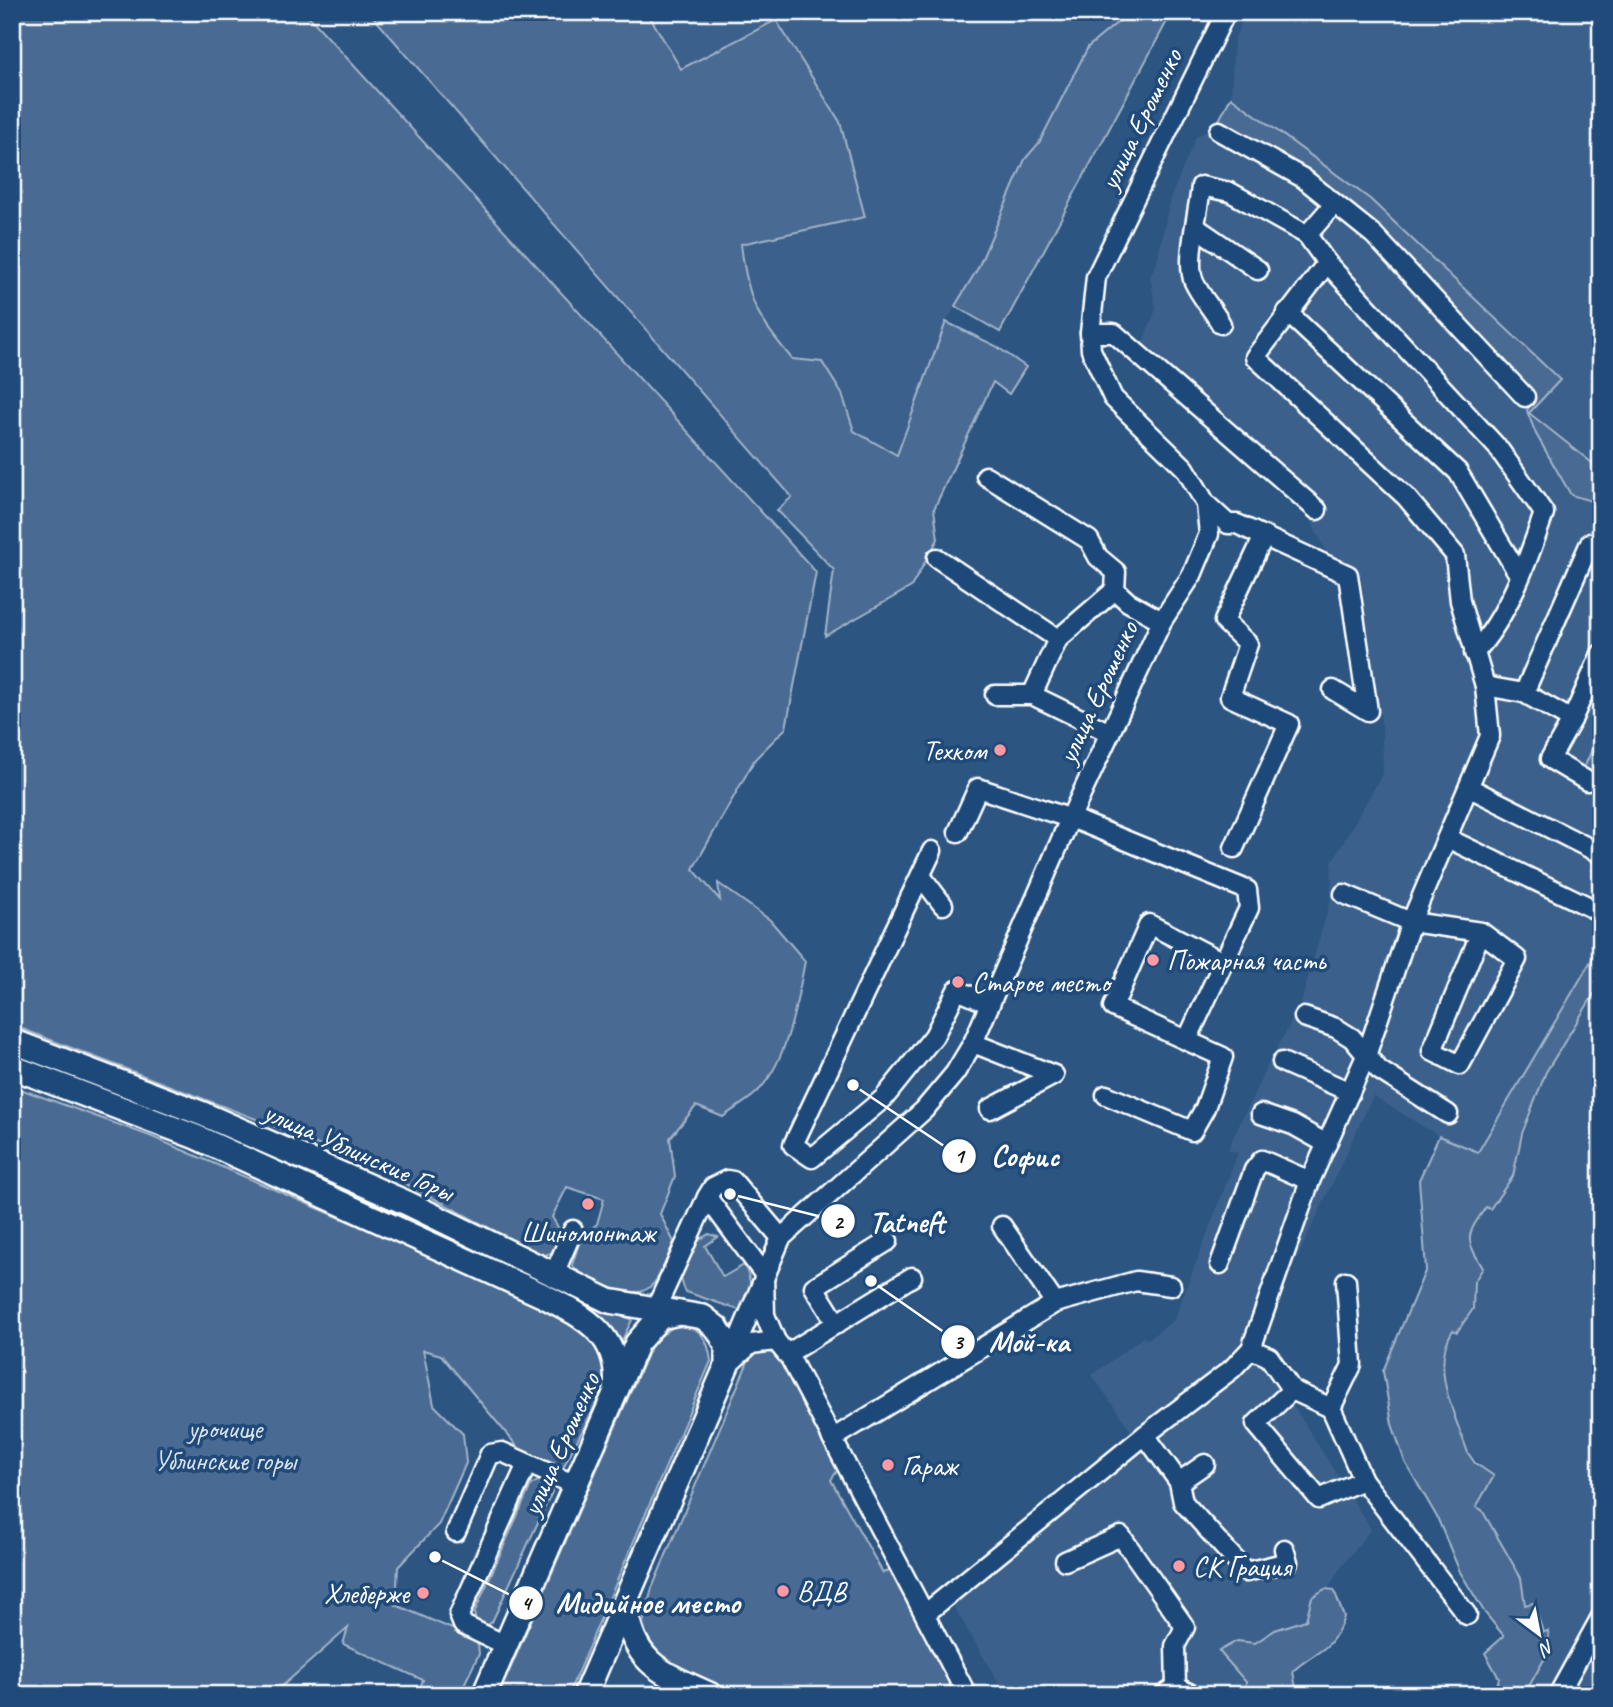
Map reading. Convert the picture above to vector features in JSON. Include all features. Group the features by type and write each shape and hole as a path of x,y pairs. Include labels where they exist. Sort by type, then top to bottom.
{"main road":[{"name":"улица Ублинские Горы","path":"12,1041 203,1114 407,1203 609,1301 691,1315"},
{"name":"улица Ублинские Горы","path":"12,1067 196,1137 544,1296 583,1317 613,1350 618,1368 616,1389"},
{"name":"улица Ерошенко","path":"484,1695 616,1389 648,1328 660,1317 691,1315"},
{"path":"691,1315 717,1328 727,1345 727,1365"},
{"name":"улица Ерошенко","path":"585,1695 727,1365"},
{"path":"625,1604 628,1630 640,1654 662,1672 711,1695"}],"street":[{"name":"улица Ерошенко","path":"727,1365 781,1238 924,1110 955,1073 973,1043 1069,821 1163,621 1192,575 1209,534 1206,504 1185,468 1113,398 1091,350 1090,333 1096,277 1226,12"},
{"path":"1219,131 1303,178 1374,235 1525,397"},
{"path":"1221,324 1194,282 1189,262 1197,228 1201,186 1230,191 1307,235 1327,263 1498,448 1544,513 1519,575 1488,638 1474,653"},
{"path":"1307,235 1334,204"},
{"path":"1197,228 1258,270"},
{"path":"925,1614 1145,1435 1231,1370 1251,1349 1310,1181 1366,1056 1411,922 1490,736 1485,686 1460,601 1455,555 1406,497 1255,357 1327,263"},
{"path":"1287,313 1458,472 1519,575"},
{"path":"1090,333 1114,332 1317,510"},
{"path":"986,476 1089,540 1098,557 1116,572 1115,590 1058,639 1032,695"},
{"path":"1206,504 1228,524 1237,524 1348,575 1368,711 1333,690"},
{"path":"1234,848 1289,724 1230,697 1248,644 1224,621 1264,536"},
{"path":"1524,693 1590,543"},
{"path":"937,558 1058,639"},
{"path":"1115,590 1128,602 1163,621"},
{"path":"1587,781 1550,759 1572,720 1601,654"},
{"path":"1485,686 1524,693 1572,720"},
{"path":"995,695 1032,695 1110,733"},
{"path":"958,832 978,788 1069,821 1081,822 1247,890 1249,908 1187,1040"},
{"path":"1470,788 1601,854"},
{"path":"1447,838 1598,911"},
{"path":"932,851 793,1145 812,1158 884,1098 934,1036 957,989 990,1004"},
{"path":"921,876 943,905"},
{"path":"1344,894 1411,922 1481,932 1517,959 1460,1065 1432,1051 1481,932"},
{"path":"1107,1095 1192,1131 1205,1108 1223,1057 1113,1007 1149,924 1223,962"},
{"path":"1304,1017 1336,1028 1352,1038 1379,1070 1448,1114"},
{"path":"973,1043 1054,1075 990,1109"},
{"path":"1282,1062 1350,1093"},
{"path":"1261,1114 1293,1125 1327,1143"},
{"path":"1220,1264 1254,1170 1262,1160 1310,1181"},
{"path":"656,1308 713,1187 727,1180 733,1181 781,1238"},
{"path":"707,1197 764,1274 765,1315 967,1695"},
{"path":"1002,1226 1055,1303"},
{"path":"554,1274 573,1230"},
{"path":"837,1324 814,1287 888,1241"},
{"name":"улица Ерошенко","path":"727,1365 751,1344 781,1348 837,1324 912,1277"},
{"path":"832,1439 1055,1303 1136,1281 1171,1286"},
{"path":"1331,1408 1352,1365 1346,1281"},
{"path":"691,1315 743,1327 781,1348"},
{"path":"1251,1349 1269,1357 1292,1390 1331,1408 1363,1480 1467,1615"},
{"path":"1292,1390 1256,1424 1319,1499 1363,1480"},
{"path":"1145,1435 1179,1482 1183,1502 1246,1572 1288,1562 1284,1549"},
{"path":"456,1532 490,1454 502,1452 575,1485"},
{"path":"505,1645 463,1625 459,1615 527,1464"},
{"path":"1179,1482 1205,1464"},
{"path":"1065,1561 1121,1536 1185,1627 1175,1646 1170,1691 1193,1695"},
{"path":"1558,1695 1601,1617"}],"shaded area":[{"path":"647,12 1125,12 1124,17 1088,47 1039,143 1025,159 978,268 946,322 897,455 853,431 842,394 792,359 763,323 746,288 741,244 864,217 840,122 776,20 681,69"},
{"path":"1245,12 1601,12 1601,470 1529,412 1559,380 1370,199 1231,97 1234,41"},
{"path":"1217,124 1295,166 1533,396 1527,411 1571,495 1601,504 1601,729 1584,768 1601,791 1601,804 1595,819 1601,823 1601,944 1477,1152 1439,1136 1373,1096 1252,1355 1263,1357 1371,1529 1337,1573 1271,1695 1006,1695 954,1607 996,1562 1134,1435 1092,1375 1143,1337 1148,1339 1174,1320 1238,1153 1228,1149 1267,1066 1300,1006 1331,898 1332,862 1383,773 1382,728 1361,576 1331,560 1315,530 1306,504 1140,349 1156,309 1150,277 1157,262 1170,199 1196,137"},
{"path":"1594,994 1601,998 1601,1695 1524,1695 1550,1649 1548,1631 1543,1632 1539,1618 1525,1605 1476,1507 1494,1477 1468,1453 1443,1380 1444,1344 1472,1309 1474,1282 1483,1268 1470,1252 1471,1229 1486,1206 1490,1209 1511,1173 1546,1072"}],"green space":[{"path":"12,12 305,12 816,572 786,728 755,759 693,869 720,900 718,883 770,920 805,961 794,1013 775,1067 755,1094 723,1117 696,1106 670,1138 675,1176 660,1214 674,1242 660,1274 647,1289 630,1292 619,1290 596,1282 572,1265 582,1235 597,1224 604,1199 567,1187 552,1217 562,1234 551,1253 542,1256 397,1179 274,1126 12,1025"},
{"path":"369,12 647,12 681,69 776,20 840,122 865,217 741,244 751,294 770,331 792,359 822,362 842,394 854,431 897,455 946,322 996,346 1026,367 1009,394 993,382 934,509 938,539 911,587 825,636 834,570 777,510 792,497"},
{"path":"1125,12 1172,12 1000,332 955,306 978,268 1025,159 1039,143 1088,47 1124,17"},
{"path":"1231,97 1370,199 1560,380 1529,413 1601,470 1601,504 1571,495 1536,434 1527,411 1533,396 1377,232 1217,124"},
{"path":"1601,729 1601,791 1584,768"},
{"path":"1601,944 1601,998 1594,994 1546,1072 1522,1134 1513,1176 1490,1209 1486,1207 1474,1225 1471,1243 1483,1268 1474,1282 1473,1309 1457,1332 1453,1330 1443,1359 1451,1407 1468,1453 1475,1463 1494,1476 1476,1507 1482,1510 1521,1578 1525,1605 1533,1603 1543,1632 1548,1631 1550,1649 1524,1695 1494,1695 1499,1678 1485,1653 1504,1636 1485,1613 1460,1572 1437,1517 1405,1462 1392,1424 1383,1371 1426,1269 1419,1180 1439,1136 1478,1152"},
{"name":"урочище Ублинские горы","path":"12,1086 150,1136 547,1307 576,1326 594,1344 602,1361 603,1379 589,1419 563,1468 524,1453 441,1355 423,1350 434,1405 463,1434 466,1463 439,1524 398,1567 396,1605 469,1636 478,1644 479,1654 459,1695 417,1695 423,1680 343,1644 348,1628 272,1695 12,1695"},
{"path":"443,1229 632,1320 620,1344 611,1327 592,1311 440,1237"},
{"path":"709,1234 718,1237 705,1246 723,1277 744,1265 747,1271 749,1294 739,1310 686,1292 681,1275 685,1259 694,1244"},
{"path":"676,1325 692,1328 702,1335 711,1361 568,1695 499,1695 648,1352 655,1340"},
{"path":"767,1350 787,1370 807,1403 839,1468 831,1480 883,1573 892,1569 957,1695 733,1695 668,1666 650,1646 643,1623 652,1588 749,1359 755,1352"},
{"path":"540,1480 551,1486 552,1492 492,1622 484,1627 477,1624 474,1613 531,1485"},
{"path":"1325,1589 1334,1590 1344,1617 1329,1644 1293,1671 1297,1695 1245,1695 1246,1682 1219,1651 1237,1641 1255,1643 1275,1630 1306,1620 1312,1597"}],"place":[{"name":"Техком","path":"1000,750"},
{"name":"Пожарная часть","path":"1153,960"},
{"name":"Старое место","path":"958,982"},
{"name":"Софис","path":"853,1085"},
{"name":"Tatneft","path":"730,1194"},
{"name":"Шиномонтаж","path":"588,1204"},
{"name":"Мой-ка","path":"871,1281"},
{"name":"Гараж","path":"888,1465"},
{"name":"Мидийное место","path":"435,1557"},
{"name":"СК Грация","path":"1179,1566"},
{"name":"ВДВ","path":"783,1591"},
{"name":"Хлеберже","path":"423,1593"}]}
